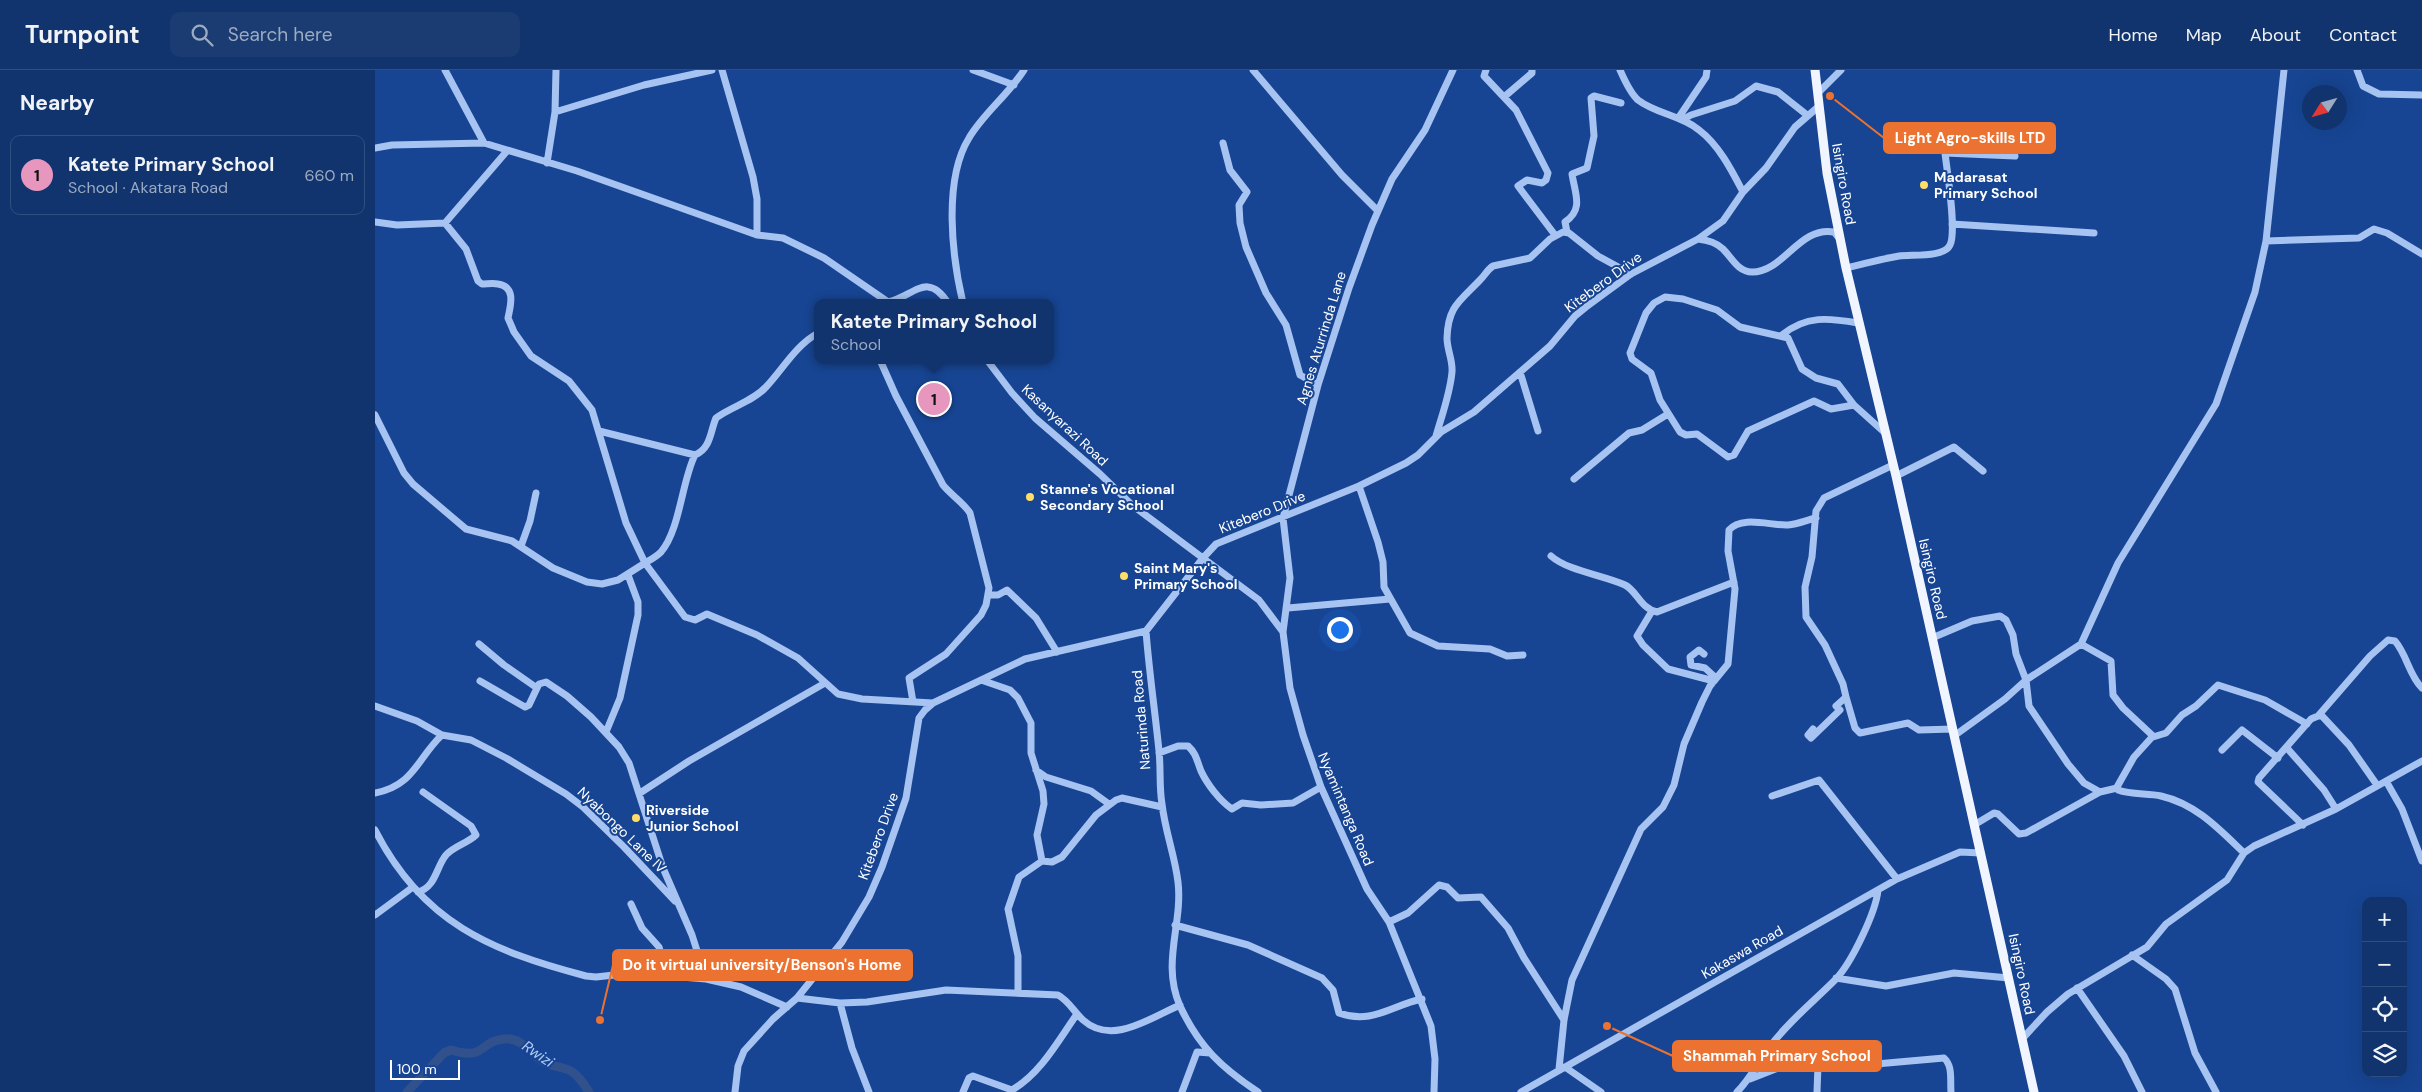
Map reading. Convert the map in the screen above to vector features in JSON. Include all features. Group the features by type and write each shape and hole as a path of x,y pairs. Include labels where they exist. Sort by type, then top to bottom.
{"main road":[{"name":"Isingiro Road","path":"1815,70 1827,173 1846,268 1896,476 2034,1092"}],"street":[{"path":"445,70 484,144"},
{"path":"547,163 555,112 556,70"},
{"path":"555,112 644,85 711,70"},
{"path":"722,70 753,177 757,199 757,235"},
{"path":"973,70 1014,85"},
{"path":"962,299 957,277 953,221 955,174 968,140 1014,85 1024,70"},
{"path":"1253,70 1342,175 1378,211"},
{"name":"Agnes Aturrinda Lane","path":"1283,632 1288,608 1290,578 1283,518 1318,385 1349,288 1378,211 1392,179 1425,130 1453,70"},
{"path":"1487,70 1484,76 1519,116 1548,173 1543,183 1527,180 1521,182 1518,186 1555,235"},
{"path":"1503,97 1532,73 1532,70"},
{"path":"1620,70 1637,99 1657,110 1681,118 1700,130 1717,148 1743,192"},
{"path":"1681,118 1701,85 1707,70"},
{"path":"1818,93 1841,70"},
{"path":"1893,466 1825,498 1817,505 1812,557 1805,587 1806,617 1825,645 1843,684 1855,728 1860,733 1908,722 1919,730 1954,733 2005,699 2026,680 2081,644 2118,563 2216,404 2255,292 2266,241 2284,70"},
{"path":"2357,70 2363,86 2379,94 2422,95"},
{"path":"1681,118 1735,101 1756,86 1778,92 1807,115"},
{"path":"1621,103 1594,96 1591,98 1592,148 1587,168 1572,174 1578,205 1576,214 1565,222 1567,232 1598,256 1631,274"},
{"name":"Kitebero Drive","path":"735,1092 738,1066 744,1051 758,1034 797,998 842,942 869,897 882,867 906,798 919,718 933,703 1025,659 1146,631 1216,544 1359,486 1406,463 1418,455 1435,437 1474,412 1520,372 1556,340 1575,316 1631,274 1698,238 1723,221 1743,192 1759,178 1789,135 1807,115 1819,108"},
{"path":"1223,143 1230,170 1247,192 1239,205 1240,223 1246,247 1266,293 1286,325 1300,375 1318,385"},
{"path":"375,148 392,145 484,144 547,163 757,235 783,238 824,258 856,279 878,299"},
{"path":"375,222 397,225 445,223 507,151"},
{"path":"1846,268 1901,256 1924,256 1946,250 1951,244 1952,224 1945,152 2015,156"},
{"path":"445,223 466,249 478,281 482,284 497,283 503,285 510,294 512,304 507,318 531,356 569,380 592,410 627,523 645,564 685,617 695,620 707,614 712,615 757,635 806,664 838,694 850,698 933,703"},
{"path":"1952,224 2094,233"},
{"path":"2266,241 2359,238 2375,229 2387,233 2422,254"},
{"path":"1435,437 1450,389 1452,363 1447,338 1453,307 1481,279 1488,269 1493,266 1530,258 1555,235 1567,232"},
{"path":"1698,238 1718,245 1741,269 1750,272 1767,268 1817,232 1834,232 1840,238"},
{"path":"896,299 918,288 929,286 936,289 945,299"},
{"path":"1855,405 1831,408 1818,402 1809,402 1748,431 1734,455 1728,458 1697,434 1686,435 1680,432 1668,414 1651,373 1631,356 1646,313 1655,303 1665,297 1717,310 1740,326 1782,335 1791,340 1801,369 1816,378 1838,384 1855,405 1884,432"},
{"path":"1782,335 1797,324 1807,320 1826,318 1858,323"},
{"path":"599,431 695,455 702,452 707,446 715,418 753,398 767,386 805,342 814,336"},
{"path":"882,364 896,396 943,485 964,504 971,514 986,569 989,588 981,615 953,648 909,678 913,702"},
{"name":"Kasanyarazi Road","path":"990,364 1012,393 1035,418 1100,474 1132,505 1203,558"},
{"path":"1520,372 1538,431"},
{"path":"375,414 397,460 413,484 466,529 502,537 521,546 553,568 587,582 602,584 628,575 659,554 665,547 682,500 690,464 695,455"},
{"path":"1574,479 1629,433 1641,430 1668,414"},
{"path":"1896,476 1954,447 1983,471"},
{"path":"1359,486 1379,542 1383,562 1384,587 1410,633 1418,639 1438,646 1496,650 1507,656 1523,655"},
{"path":"521,546 530,521 536,493"},
{"path":"1601,1092 1562,1068 1564,1020 1575,973 1641,829 1659,812 1672,789 1690,728 1715,679 1728,664 1735,595 1727,552 1728,534 1732,526 1755,523 1790,524 1816,518"},
{"path":"1551,556 1576,568 1625,585 1642,604 1652,611 1661,612 1734,582"},
{"name":"Nyamintanga Road","path":"1203,558 1259,600 1283,632 1291,688 1303,735 1321,787 1367,889 1389,922 1422,999 1431,1026 1435,1059 1434,1092"},
{"path":"606,732 620,698 638,615 638,602 628,575"},
{"path":"987,595 998,595 1007,590 1036,618 1057,652"},
{"path":"1288,608 1390,599"},
{"path":"1652,611 1637,636 1643,645 1668,669 1715,679"},
{"path":"1932,638 1972,621 2004,617 2010,626 2016,654 2026,680 2029,706 2053,743 2085,783 2100,792"},
{"name":"Naturinda Road","path":"1146,631 1159,753 1162,807 1173,848 1178,885 1172,969 1174,986 1180,1005 1210,1054 1225,1070 1258,1092"},
{"path":"2303,825 2257,781 2307,724 2318,716 2383,643 2391,639 2399,646 2408,667 2422,688"},
{"path":"479,644 504,665 537,688"},
{"path":"2081,644 2111,661 2113,694 2123,708 2153,737"},
{"path":"1704,654 1699,650 1690,657 1691,665 1705,668 1715,679"},
{"path":"981,680 1011,690 1022,705 1031,723 1031,753 1043,791 1044,804 1037,836 1043,861"},
{"path":"480,681 525,707 529,705 537,688 544,682 559,690 606,732 629,763 640,793 656,849 681,909 706,979"},
{"path":"640,793 689,761 825,683"},
{"path":"2117,788 2135,757 2153,737 2166,733 2182,714 2196,706 2218,685 2265,700 2307,724"},
{"path":"1813,729 1808,735 1811,738 1840,710 1836,706 1846,697"},
{"name":"Nyabongo Lane IV","path":"375,706 417,721 442,735 471,740 506,758 577,801 639,862 681,909"},
{"path":"2318,716 2322,716 2349,745 2377,785"},
{"path":"2222,750 2242,730 2278,758"},
{"path":"375,793 390,789 407,778 442,735"},
{"path":"1159,753 1178,746 1188,746 1194,752 1202,772 1210,785 1232,809 1241,803 1261,805 1293,803 1321,787"},
{"path":"2287,748 2324,790 2336,809"},
{"path":"2022,1039 2047,1012 2077,988 2147,947 2166,924 2227,880 2244,853 2271,837 2303,825 2319,815 2336,809 2422,761"},
{"path":"1035,769 1046,777 1091,791 1109,804"},
{"path":"1772,796 1819,780 1897,879"},
{"path":"2387,780 2402,809 2422,861"},
{"path":"1974,824 1995,813 2019,834 2026,833 2100,792 2117,788 2125,792 2153,794 2185,804 2211,822 2244,853"},
{"path":"375,915 416,889 424,890 430,884 444,857 476,835 471,826 423,792"},
{"path":"1018,993 1018,956 1008,909 1019,877 1043,861 1052,862 1062,856 1081,831 1109,804 1122,798 1162,807"},
{"path":"375,830 392,862 416,889 452,923 512,954 586,976 601,977 624,973 706,979 741,988 787,1007"},
{"name":"Kakaswa Road","path":"1521,1092 1897,879 1960,852 1981,853"},
{"path":"1389,922 1408,913 1439,885 1447,887 1458,898 1481,897 1509,928 1524,958 1564,1020"},
{"path":"1737,1092 1750,1079 1768,1048 1837,978 1869,921 1878,890"},
{"path":"631,904 642,928 659,947 667,977"},
{"path":"1175,925 1248,946 1322,978 1333,990 1339,1013 1345,1015 1372,1016 1388,1012 1410,1001 1422,999"},
{"path":"2132,955 2166,979 2175,989 2195,1053 2216,1092"},
{"path":"1837,978 1886,986 1954,974 2009,978"},
{"path":"2077,988 2124,1056 2142,1092"},
{"path":"797,998 840,1003 882,1001 946,990 1058,995 1065,998 1077,1014 1101,1031 1113,1032 1180,1005"},
{"path":"840,1003 852,1048 869,1092"},
{"path":"963,1092 969,1078 973,1076 1012,1090 1024,1083 1035,1073 1077,1014"},
{"path":"1768,1048 1791,1063 1818,1066 1876,1064 1944,1058 1949,1063 1951,1092"},
{"path":"1182,1092 1197,1052 1210,1054"},
{"path":"1750,1079 1791,1063"},
{"path":"1817,1092 1818,1066"}],"waterway":[{"name":"Rwizi","path":"407,1092 444,1053 451,1050 462,1053 477,1052 496,1040 504,1039 511,1039 522,1044 546,1063 572,1071 589,1092"}],"place":[{"name":"Light Agro-skills LTD","path":"1830,96"},
{"name":"Madarasat Primary School","path":"1924,185"},
{"name":"Katete Primary School","path":"934,399"},
{"name":"Stanne's Vocational Secondary School","path":"1030,497"},
{"name":"Saint Mary's Primary School","path":"1124,576"},
{"name":"Riverside Junior School","path":"636,818"},
{"name":"Do it virtual university/Benson's Home","path":"600,1020"},
{"name":"Shammah Primary School","path":"1607,1026"}]}
